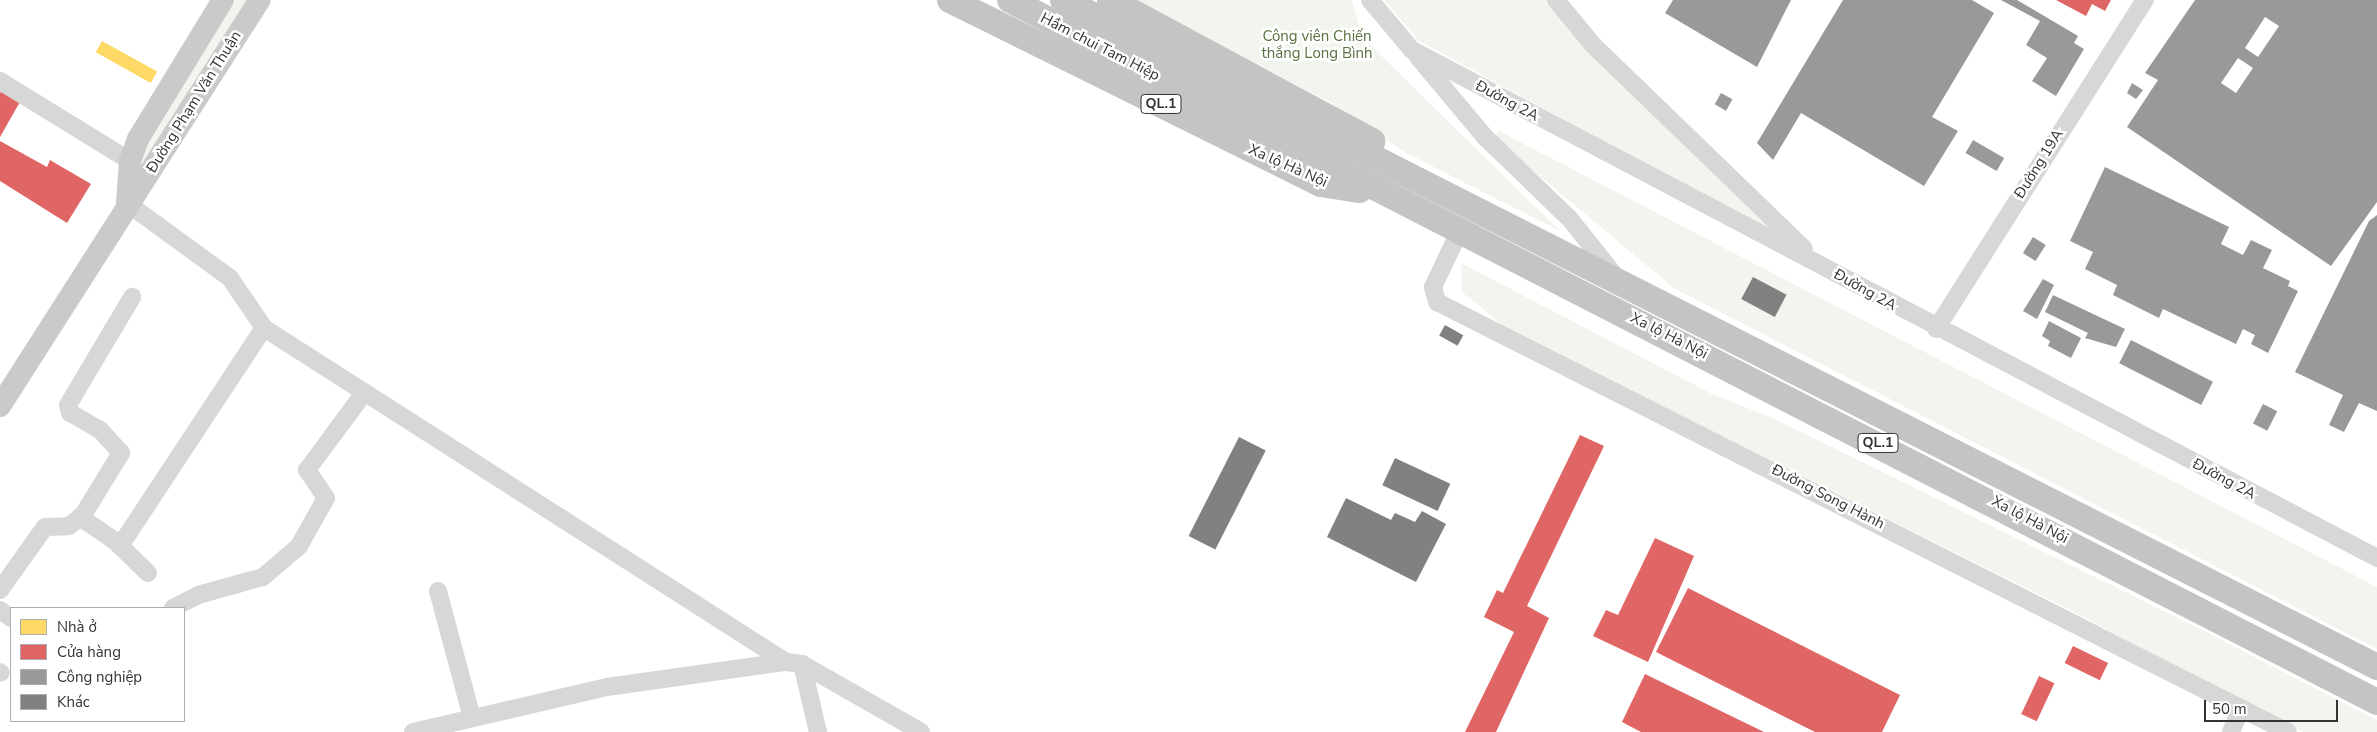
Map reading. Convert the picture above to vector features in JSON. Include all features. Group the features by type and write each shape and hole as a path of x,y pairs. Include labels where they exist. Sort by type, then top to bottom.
{"highway":[{"name":"Xa lộ Hà Nội","path":"950,0 1321,184 1376,190 1460,230 2377,702"},
{"name":"Hầm chui Tam Hiệp","path":"1010,0 1376,190"},
{"name":"Hầm chui Tam Hiệp","path":"1064,0 1396,170"},
{"name":"Xa lộ Hà Nội","path":"1110,0 1335,118 1378,145 1396,170 1616,277 2377,668"}],"main road":[{"name":"Đường Phạm Văn Thuận","path":"127,203 130,161 138,139 223,0"},
{"name":"Đường Phạm Văn Thuận","path":"2,398 127,203 154,168 260,0"}],"street":[{"name":"Đường 2A","path":"1370,0 1412,50 1820,264 1936,329 2377,558"},
{"path":"1556,0 1593,45 1820,264"},
{"name":"Đường 19A","path":"1936,329 2145,0"},
{"path":"1412,50 1485,137 1570,219 1616,277"},
{"path":"0,81 130,161"},
{"path":"127,203 224,273 264,328 364,393 794,663 921,732"},
{"name":"Đường Song Hành","path":"1460,230 1433,286 1437,302 2288,732"},
{"path":"0,590 45,527 69,526 80,517 121,453 100,430 70,413 68,405 132,296"},
{"path":"120,546 264,328"},
{"path":"174,607 198,595 263,577 299,546 326,498 307,470 364,393"},
{"path":"80,517 120,546 148,573"},
{"path":"438,591 472,718"},
{"path":"413,732 607,687 794,663"},
{"path":"794,663 818,732"},
{"path":"2231,732 2241,708"}],"green space":[{"path":"235,0 248,0 139,169 146,145"},
{"name":"Công viên Chiến thắng Long Bình","path":"1133,0 1352,0 1362,37 1560,231 1406,153 1331,103"},
{"path":"1384,0 1552,0 1791,242 1419,41"},
{"path":"1499,131 2377,587 2377,649 1675,289 1494,138"},
{"path":"1461,263 1710,393 1775,419 2206,632 2377,720 2377,732 2303,732 2060,605 1507,329 1462,292"}],"building: Nhà ở":[{"path":"102,41 157,72 151,83 96,52"}],"building: Cửa hàng":[{"path":"2056,0 2111,0 2105,11 2092,4 2086,16"},
{"path":"3,89 21,100 0,137 0,93"},
{"path":"0,141 47,167 50,160 91,184 67,223 0,181"},
{"path":"1580,435 1604,446 1527,606 1549,618 1496,732 1465,732 1514,632 1484,617 1497,590 1503,593"},
{"path":"1655,538 1694,556 1648,662 1593,636 1606,610 1618,615"},
{"path":"1688,588 1900,695 1882,732 1815,732 1656,652"},
{"path":"2073,646 2108,663 2100,680 2065,663"},
{"path":"1645,674 1764,732 1641,732 1622,722"},
{"path":"2039,676 2054,683 2037,721 2021,714"}],"building: Công nghiệp":[{"path":"1673,0 1791,0 1757,67 1665,13"},
{"path":"1843,0 1972,0 1994,13 1932,117 1958,131 1924,186 1801,113 1773,160 1757,143"},
{"path":"2001,0 2017,0 2078,36 2074,43 2084,49 2056,96 2032,81 2047,58 2026,45 2040,21"},
{"path":"2195,0 2377,0 2377,202 2331,266 2127,127 2158,80 2145,73","holes":["2265,17 2279,26 2258,57 2245,48","2238,58 2253,68 2236,93 2221,83"]},
{"path":"2132,83 2143,90 2136,99 2127,93"},
{"path":"1721,93 1732,99 1726,111 1715,104"},
{"path":"1973,140 2004,158 1997,171 1966,153"},
{"path":"2105,167 2229,227 2221,244 2243,255 2251,240 2272,250 2263,268 2290,281 2288,286 2298,291 2268,353 2251,344 2255,335 2243,329 2236,344 2163,309 2159,318 2113,295 2117,285 2085,269 2093,252 2070,241"},
{"path":"2377,215 2377,411 2359,403 2344,432 2329,425 2343,395 2295,372 2369,221"},
{"path":"2033,237 2046,245 2036,261 2023,253"},
{"path":"2043,279 2054,285 2037,319 2023,311"},
{"path":"2053,295 2125,329 2116,347 2085,338 2088,333 2045,312"},
{"path":"2049,321 2081,338 2071,358 2048,346 2050,341 2042,336"},
{"path":"2131,340 2213,382 2201,405 2119,363"},
{"path":"2263,404 2277,411 2267,431 2253,424"}],"building: Khác":[{"path":"1753,277 1787,295 1775,317 1741,299"},
{"path":"1445,325 1463,335 1458,346 1439,335"},
{"path":"1239,437 1266,451 1215,550 1189,536"},
{"path":"1395,458 1450,484 1438,511 1382,485"},
{"path":"1346,498 1391,520 1395,513 1415,522 1422,511 1446,524 1416,582 1327,537"}]}
